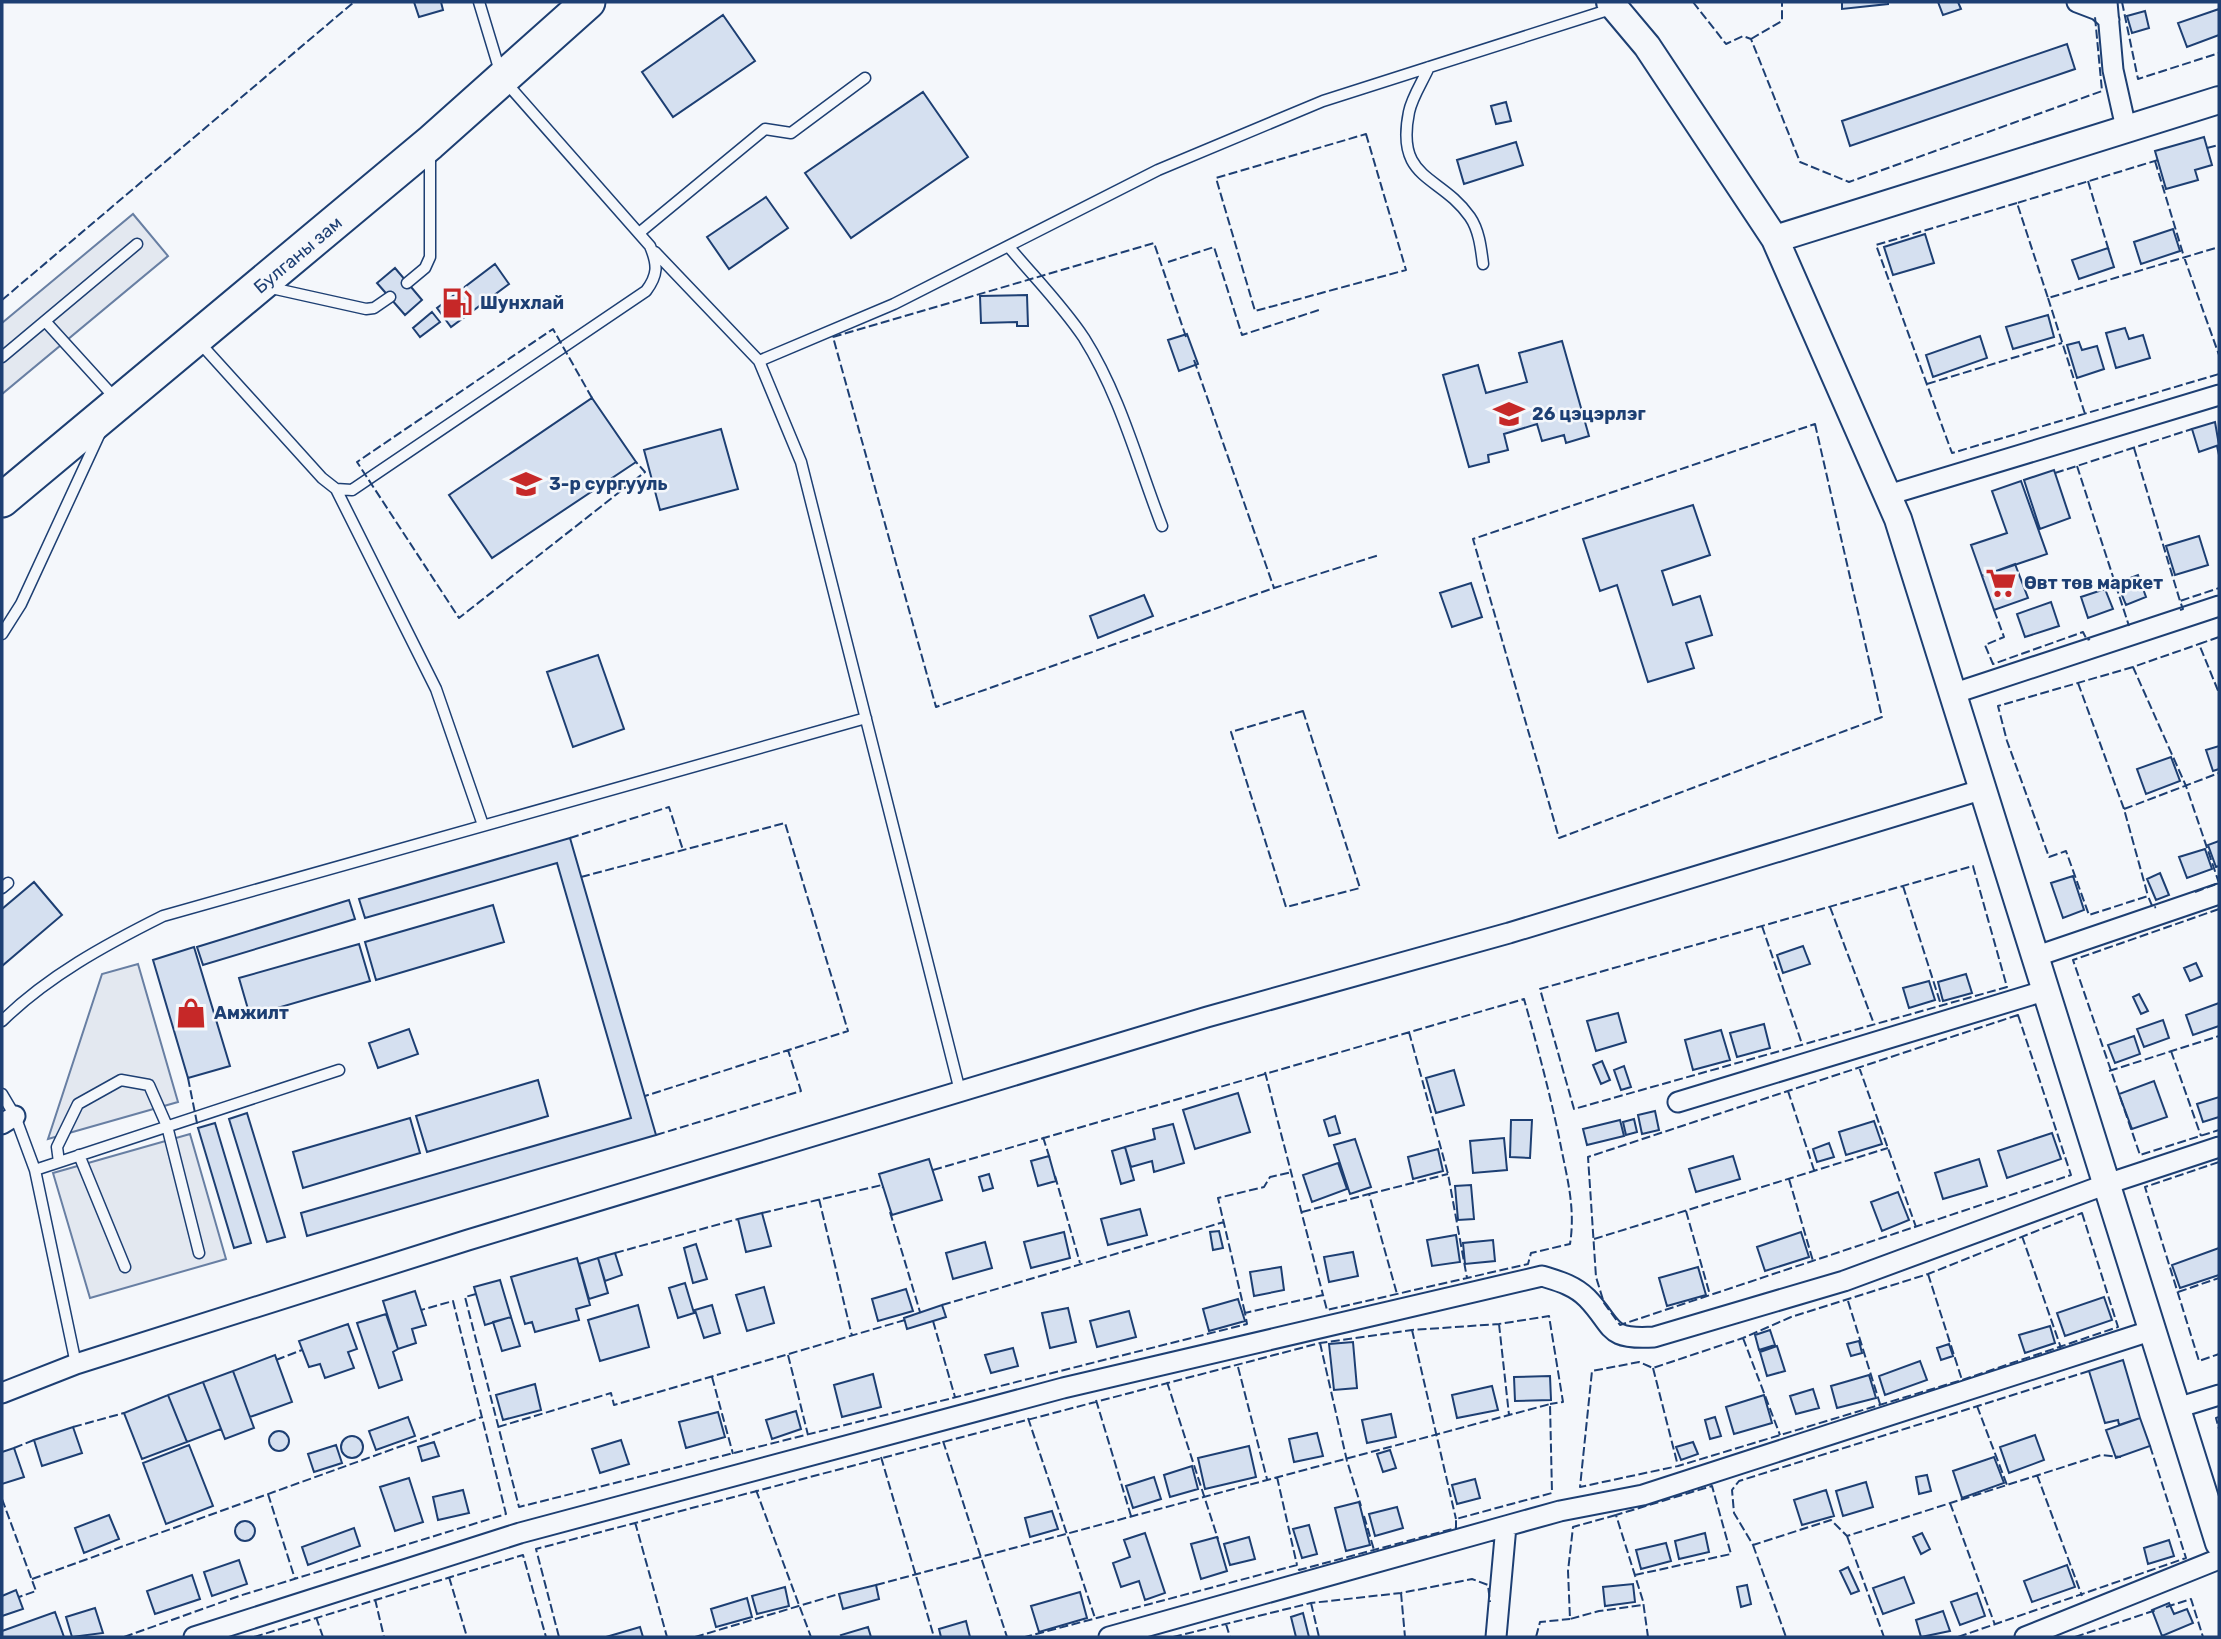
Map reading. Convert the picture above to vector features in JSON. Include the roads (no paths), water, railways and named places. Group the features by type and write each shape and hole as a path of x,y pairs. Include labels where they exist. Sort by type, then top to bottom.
{"highway":[{"name":"Булганы зам","path":"2,500 430,144 588,2"}],"main road":[{"path":"1612,5 1647,46 1775,239 1898,519 2219,1543"},
{"path":"1775,239 2219,100"}],"street":[{"path":"2077,2 2108,11 2113,69 2126,128"},
{"path":"1888,495 2219,395"},
{"path":"1952,694 2219,606"},
{"path":"2,1393 76,1364 468,1240 1207,1017 1509,933 1984,789"},
{"path":"2034,957 2219,894"},
{"path":"1678,1102 2044,991"},
{"path":"194,1637 534,1529 1063,1388 1542,1276 1567,1283 1587,1298 1610,1330 1630,1339 1654,1337 1844,1281 2106,1184 2219,1147"},
{"path":"1109,1637 1560,1511 1643,1495 2153,1331"},
{"path":"2177,1408 2219,1395"},
{"path":"1496,1637 1506,1526"},
{"path":"2025,1637 2219,1559"}],"lane":[{"path":"479,2 502,78 650,246 760,361 801,462 960,1091"},
{"path":"760,361 894,304 1158,170 1323,100 1612,5"},
{"path":"1429,67 1410,109 1409,157 1427,181 1470,217 1480,240 1483,264"},
{"path":"639,233 765,129 791,133 864,78"},
{"path":"407,283 425,268 430,257 430,144"},
{"path":"2,357 137,244"},
{"path":"336,489 352,491 364,485 646,291 656,277 656,260 650,246"},
{"path":"1009,247 1069,316 1107,380 1162,526"},
{"path":"261,285 366,309 374,308 390,297"},
{"path":"2,634 21,604 115,407 45,321"},
{"path":"196,339 322,478 336,489 436,689 484,825"},
{"path":"2,1021 30,994 113,941 163,916 866,718"},
{"path":"35,1170 339,1070"},
{"path":"59,1162 57,1147 78,1104 121,1080 149,1085 167,1126 199,1253"},
{"path":"2,1094 8,1120 35,1170 76,1364"},
{"path":"79,1155 125,1267"}],"place":[{"name":"Шунхлай","path":"457,303"},
{"name":"26 цэцэрлэг","path":"1509,414"},
{"name":"3-р сургууль","path":"526,484"},
{"name":"Өвт төв маркет","path":"2001,583"},
{"name":"Амжилт","path":"191,1013"}]}
